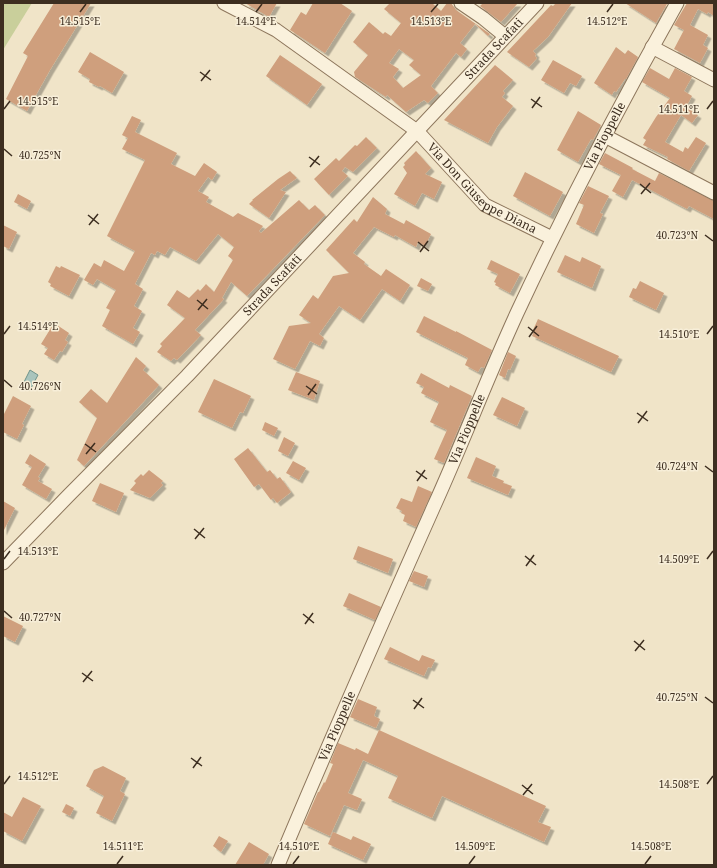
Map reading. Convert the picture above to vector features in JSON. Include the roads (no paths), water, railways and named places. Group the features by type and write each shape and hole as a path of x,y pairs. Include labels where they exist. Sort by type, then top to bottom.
{"street":[{"name":"Via Don Giuseppe Diana","path":"224,3 276,30 416,131 486,205 552,238"},
{"path":"461,3 506,36"},
{"name":"Strada Scafati","path":"3,563 68,495 187,376 537,3"},
{"name":"Via Pioppelle","path":"278,865 309,789 464,438 501,348 552,238 652,47 677,3"},
{"path":"652,47 714,80"},
{"path":"605,136 714,193"}],"water":[{"path":"30,370 38,375 30,390 22,386"}]}
